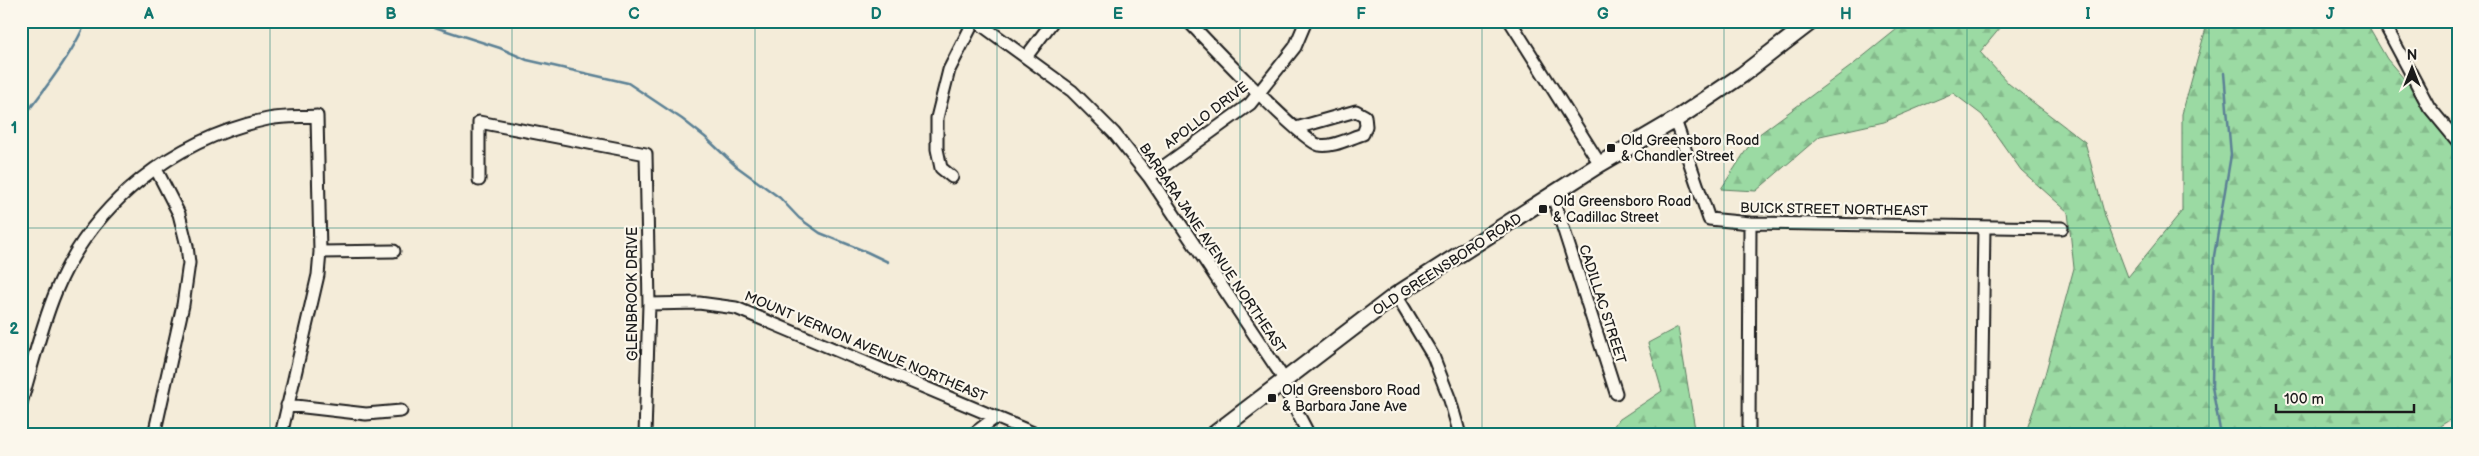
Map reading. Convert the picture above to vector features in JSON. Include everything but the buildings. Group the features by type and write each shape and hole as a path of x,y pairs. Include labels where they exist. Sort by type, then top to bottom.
{"street":[{"name":"BARBARA JANE AVENUE NORTHEAST","path":"975,21 1072,91 1114,133 1149,177 1284,379 1286,391 1309,435"},
{"path":"952,177 941,168 937,149 938,118 949,70 975,21"},
{"path":"1026,57 1053,21"},
{"name":"APOLLO DRIVE","path":"1149,177 1250,104 1295,46 1306,21"},
{"path":"1510,21 1600,164"},
{"name":"OLD GREENSBORO ROAD","path":"1213,435 1396,295 1553,196 1600,164 1675,120 1742,75 1812,21"},
{"path":"2383,21 2429,107 2458,142"},
{"path":"1188,22 1259,94 1296,128 1316,145 1325,146 1363,134 1366,126 1365,116 1356,111 1296,128"},
{"path":"21,403 47,313 67,267 80,245 111,205 156,169 191,146 232,129 271,119 318,116 320,252 318,275 281,435"},
{"name":"BUICK STREET NORTHEAST","path":"1675,120 1709,219 1750,222 2062,228"},
{"name":"GLENBROOK DRIVE","path":"479,180 479,122 646,154 649,304 645,435"},
{"path":"154,435 183,305 189,263 186,238 179,214 156,169"},
{"name":"CADILLAC STREET","path":"1553,196 1616,393"},
{"path":"1749,435 1750,222"},
{"path":"1981,435 1984,227"},
{"path":"320,252 394,251"},
{"path":"1396,295 1433,356 1450,400 1460,435"},
{"name":"MOUNT VERNON AVENUE NORTHEAST","path":"649,304 699,302 736,308 1038,435"},
{"path":"287,405 366,414 401,411"},
{"path":"972,435 996,417"}],"green space":[{"path":"1907,21 2006,21 1980,52 2009,84 2085,142 2105,216 2128,277 2182,211 2182,114 2208,21 2365,21 2387,59 2458,142 2458,415 2425,435 2025,435 2044,378 2074,268 2068,212 2021,170 1982,115 1953,93 1884,122 1820,136 1756,191 1721,189 1754,138 1850,67"},
{"path":"1678,327 1696,435 1608,435 1617,421 1662,391 1648,343"}],"waterway":[{"path":"21,120 66,59 86,21"},
{"path":"406,21 422,23 500,48 527,60 628,83 682,119 705,137 736,166 780,198 799,218 820,233 888,262"},
{"path":"2221,435 2212,387 2214,256 2231,155 2224,73"}],"place":[{"name":"Old Greensboro Road & Chandler Street","path":"1611,148"},
{"name":"Old Greensboro Road & Cadillac Street","path":"1543,209"},
{"name":"Old Greensboro Road & Barbara Jane Ave","path":"1272,398"}]}
